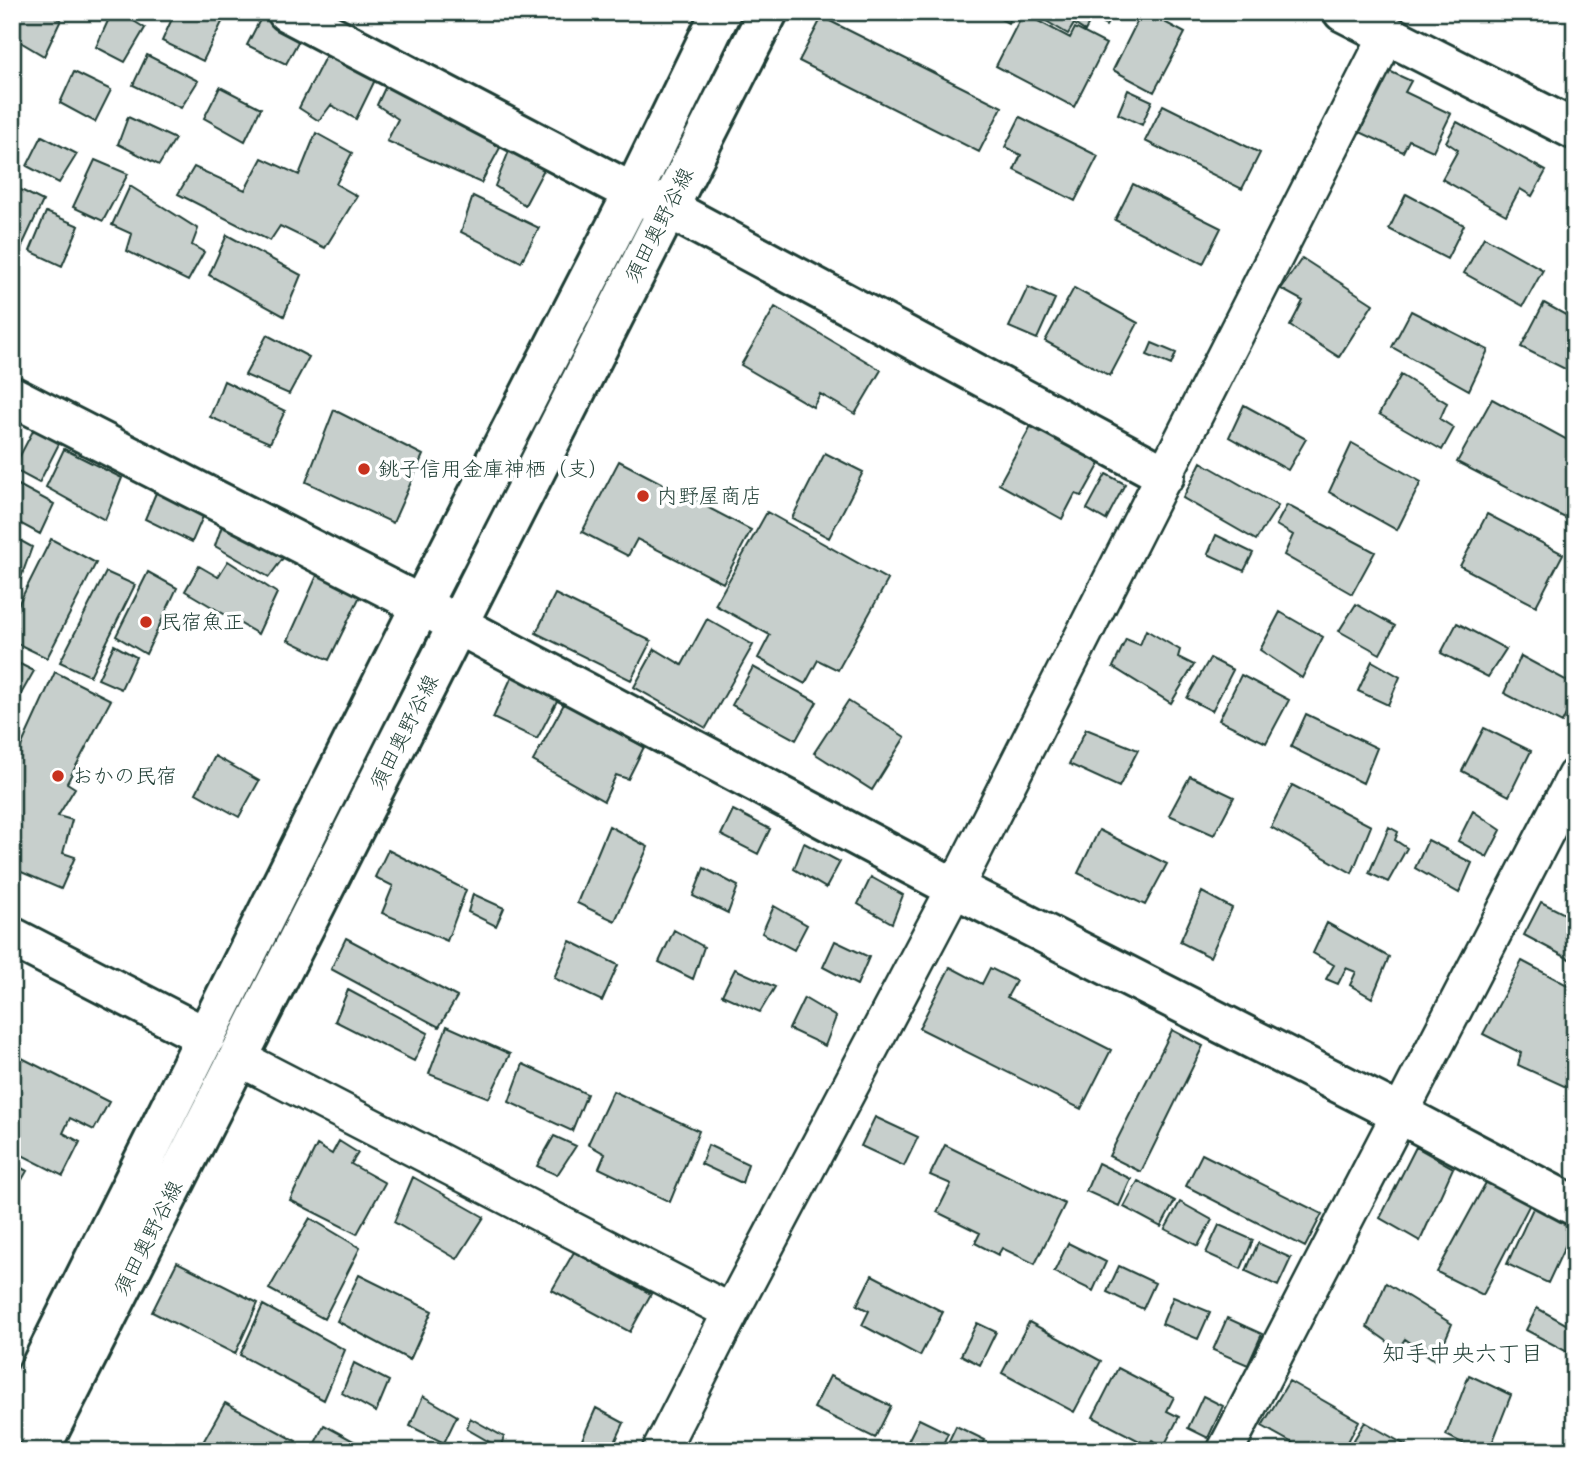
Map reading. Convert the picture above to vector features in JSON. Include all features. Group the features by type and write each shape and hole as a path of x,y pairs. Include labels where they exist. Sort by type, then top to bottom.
{"street":[{"path":"287,12 633,193 668,208 1165,475"},
{"name":"須田奥野谷線","path":"12,1424 421,605 633,193 721,12"},
{"name":"須田奥野谷線","path":"40,1451 768,12"},
{"path":"1343,12 1393,24 1575,130"},
{"path":"660,1451 955,888 1393,24"},
{"path":"12,396 458,624 955,888 1575,1206"},
{"path":"1225,1451 1575,776"},
{"path":"12,937 206,1037"},
{"path":"239,1058 731,1312"}],"building":[{"path":"19,12 47,12 61,20 44,56 12,37 12,28"},
{"path":"112,12 119,12 145,28 125,62 96,47"},
{"path":"175,12 227,12 203,61 162,41"},
{"path":"264,12 271,12 305,29 286,64 247,45"},
{"path":"987,12 1014,12 1008,23"},
{"path":"1031,12 1114,12 1106,26 1092,18 1085,31 1074,24 1068,34"},
{"path":"1142,12 1185,33 1154,92 1113,70"},
{"path":"1023,13 1070,38 1075,28 1106,44 1074,107 996,66"},
{"path":"822,17 1002,107 979,152 799,61"},
{"path":"147,55 198,81 181,108 133,85"},
{"path":"326,55 377,76 356,119 331,105 319,121 299,108"},
{"path":"1389,71 1411,81 1405,92 1451,114 1433,151 1409,140 1403,152 1360,132"},
{"path":"74,72 111,90 95,122 60,103"},
{"path":"390,77 508,133 481,183 387,141 398,119 377,105"},
{"path":"220,87 261,108 245,141 204,118"},
{"path":"1128,90 1152,101 1142,125 1118,114"},
{"path":"1163,105 1260,153 1242,189 1145,141"},
{"path":"128,117 175,139 159,165 118,144"},
{"path":"1020,117 1098,156 1075,201 1014,170 1021,155 1005,147"},
{"path":"1457,122 1546,171 1532,196 1520,189 1506,215 1442,179 1458,150 1446,142"},
{"path":"316,133 352,153 336,184 357,196 325,248 280,226 270,241 178,194 194,167 245,190 262,158 299,175"},
{"path":"42,136 77,154 59,183 27,166"},
{"path":"513,141 550,158 525,205 495,186"},
{"path":"95,160 128,174 103,221 73,207"},
{"path":"1133,184 1221,228 1203,264 1115,220"},
{"path":"130,186 198,229 192,245 204,252 188,281 127,251 132,234 112,225"},
{"path":"17,188 43,201 15,261 12,260 12,196"},
{"path":"1406,194 1464,225 1447,259 1389,229"},
{"path":"473,196 539,228 521,262 461,232"},
{"path":"46,212 79,226 62,266 30,251"},
{"path":"227,235 301,275 284,316 209,275"},
{"path":"1484,237 1543,270 1523,306 1464,273"},
{"path":"1302,258 1373,304 1339,357 1290,326 1303,301 1281,289"},
{"path":"1028,287 1055,299 1037,339 1009,327"},
{"path":"1074,288 1138,323 1110,376 1045,341"},
{"path":"1544,303 1575,320 1575,374 1521,347"},
{"path":"775,307 881,370 855,414 820,394 813,407 741,365"},
{"path":"1411,311 1488,350 1469,390 1392,347"},
{"path":"267,335 309,357 289,394 245,375"},
{"path":"1152,343 1176,353 1171,365 1147,355"},
{"path":"1401,375 1447,403 1440,419 1454,428 1442,450 1379,414"},
{"path":"224,381 285,411 270,443 210,417"},
{"path":"1492,399 1575,444 1575,523 1457,462"},
{"path":"1244,405 1306,439 1288,470 1229,437"},
{"name":"銚子信用金庫神栖（支）","path":"334,410 423,455 393,523 306,482"},
{"path":"1032,424 1101,462 1082,496 1075,494 1062,519 999,484"},
{"path":"36,425 62,438 39,483 13,469"},
{"path":"1352,443 1421,482 1397,530 1329,492"},
{"path":"64,449 122,478 105,520 46,487"},
{"path":"825,453 863,472 829,538 792,518"},
{"name":"内野屋商店","path":"619,461 751,530 723,583 637,539 628,556 582,532"},
{"path":"1201,462 1278,506 1256,540 1183,498"},
{"path":"1106,474 1125,484 1106,520 1087,509"},
{"path":"13,482 54,504 40,534 12,519"},
{"path":"158,488 205,512 192,542 145,519"},
{"path":"1287,505 1375,552 1352,594 1284,555 1293,535 1276,525"},
{"path":"767,512 888,580 838,670 818,660 805,684 758,658 770,635 715,605"},
{"path":"1487,514 1563,554 1536,606 1460,566"},
{"path":"223,523 283,558 269,577 215,546"},
{"path":"1216,535 1253,553 1244,571 1208,554"},
{"path":"12,536 32,547 19,583 12,579"},
{"path":"51,539 96,563 47,658 12,641 12,617"},
{"path":"228,561 277,593 258,634 185,591 199,566 218,577"},
{"path":"319,571 362,592 329,660 288,640"},
{"path":"106,572 135,585 90,676 60,662"},
{"path":"148,572 177,588 146,654 116,636"},
{"path":"555,594 651,641 631,680 536,633"},
{"path":"1356,604 1395,626 1380,654 1339,631"},
{"path":"1280,612 1323,637 1302,678 1260,650"},
{"path":"707,619 753,645 706,728 634,687 655,649 682,665"},
{"path":"1457,623 1506,649 1488,677 1441,653"},
{"path":"1146,630 1180,650 1178,657 1194,665 1171,703 1113,667 1126,639 1140,645"},
{"path":"114,645 136,657 121,689 98,679"},
{"path":"1521,656 1575,685 1575,695 1562,723 1504,693"},
{"path":"1210,658 1233,670 1212,711 1187,698"},
{"path":"12,660 34,671 17,701 12,699"},
{"path":"1372,661 1400,677 1388,705 1358,691"},
{"path":"753,667 817,702 796,740 732,705"},
{"path":"55,672 111,700 67,783 75,788 58,816 72,820 63,853 75,857 61,889 12,868 12,766"},
{"path":"513,674 558,699 537,739 493,718"},
{"path":"1241,675 1289,700 1266,743 1219,720"},
{"path":"848,701 905,737 872,790 814,753"},
{"path":"565,702 644,747 628,779 616,775 604,801 533,761"},
{"path":"1306,714 1377,748 1363,783 1291,747"},
{"path":"1484,728 1531,751 1509,796 1462,771"},
{"path":"1086,729 1138,750 1119,787 1069,764"},
{"path":"215,756 259,781 239,817 196,793"},
{"path":"1190,776 1234,797 1214,835 1169,815"},
{"path":"1292,785 1371,826 1352,873 1271,827"},
{"path":"733,810 770,829 758,854 721,835"},
{"path":"1473,811 1501,830 1487,857 1458,841"},
{"path":"609,826 648,847 615,921 577,903"},
{"path":"1389,827 1398,832 1395,840 1407,848 1388,882 1369,873"},
{"path":"1099,830 1167,864 1145,905 1078,873"},
{"path":"1428,840 1472,863 1459,893 1415,868"},
{"path":"804,843 840,862 826,888 794,869"},
{"path":"388,850 466,890 447,941 382,913 393,886 375,877"},
{"path":"704,868 738,886 728,913 693,896"},
{"path":"871,877 903,895 892,923 858,904"},
{"path":"1202,892 1232,908 1210,957 1180,942"},
{"path":"473,894 504,908 496,926 468,912"},
{"path":"1541,902 1575,919 1575,962 1524,935"},
{"path":"774,906 807,925 794,950 762,933"},
{"path":"1327,923 1389,957 1372,998 1350,985 1356,972 1346,968 1338,984 1326,979 1334,965 1313,953"},
{"path":"674,930 704,947 693,979 659,962"},
{"path":"346,938 457,997 439,1027 331,969"},
{"path":"570,941 618,965 602,1001 554,978"},
{"path":"835,941 869,957 857,985 823,967"},
{"path":"1522,961 1575,989 1575,1091 1518,1065 1521,1053 1483,1034"},
{"path":"950,967 982,984 990,968 1016,981 1007,997 1111,1050 1081,1109 919,1028"},
{"path":"735,969 775,987 760,1012 722,995"},
{"path":"348,990 428,1033 414,1061 335,1021"},
{"path":"804,998 836,1017 825,1046 789,1029"},
{"path":"447,1026 510,1054 489,1098 429,1074"},
{"path":"1172,1030 1203,1046 1141,1172 1109,1156"},
{"path":"12,1053 109,1102 94,1130 70,1118 63,1133 80,1142 63,1176 12,1150"},
{"path":"523,1064 587,1094 572,1131 509,1102"},
{"path":"613,1091 699,1131 670,1202 599,1168 605,1154 588,1144"},
{"path":"875,1117 918,1137 904,1166 861,1146"},
{"path":"554,1136 576,1146 557,1175 537,1166"},
{"path":"339,1141 358,1153 351,1164 385,1183 357,1234 290,1200 317,1145 332,1154"},
{"path":"708,1145 748,1164 742,1183 701,1164"},
{"path":"945,1145 1065,1204 1035,1264 1002,1248 998,1255 975,1243 980,1233 937,1212 951,1184 930,1175"},
{"path":"1416,1147 1453,1168 1420,1241 1380,1218"},
{"path":"1202,1154 1322,1214 1305,1247 1186,1186"},
{"path":"12,1163 27,1171 12,1197"},
{"path":"1098,1163 1131,1179 1119,1206 1086,1191"},
{"path":"413,1177 484,1217 457,1259 394,1222"},
{"path":"1488,1179 1530,1204 1483,1295 1437,1272"},
{"path":"1138,1181 1175,1201 1161,1227 1124,1207"},
{"path":"1180,1202 1212,1220 1198,1246 1165,1229"},
{"path":"1534,1206 1574,1227 1548,1283 1507,1264"},
{"path":"310,1218 360,1248 324,1319 269,1289"},
{"path":"1219,1225 1253,1240 1241,1269 1206,1253"},
{"path":"1068,1243 1106,1262 1093,1291 1054,1272"},
{"path":"1258,1243 1291,1258 1278,1286 1246,1271"},
{"path":"574,1252 651,1294 630,1332 552,1290"},
{"path":"177,1262 258,1303 235,1354 152,1312"},
{"path":"1119,1266 1155,1283 1143,1309 1107,1292"},
{"path":"359,1275 432,1311 410,1360 337,1321"},
{"path":"872,1275 943,1312 920,1356 862,1325 869,1311 857,1305"},
{"path":"1386,1283 1452,1324 1436,1361 1405,1339 1398,1349 1367,1327"},
{"path":"1173,1297 1210,1312 1198,1339 1162,1324"},
{"path":"263,1305 345,1350 324,1400 240,1355"},
{"path":"1537,1308 1575,1329 1575,1347 1571,1354 1526,1330"},
{"path":"1227,1318 1262,1334 1248,1365 1213,1350"},
{"path":"1029,1322 1101,1361 1074,1412 1002,1373"},
{"path":"977,1323 996,1332 980,1365 961,1355"},
{"path":"354,1363 389,1381 376,1412 342,1393"},
{"path":"1118,1368 1174,1397 1167,1411 1179,1417 1164,1446 1152,1440 1149,1446 1093,1417"},
{"path":"1469,1375 1511,1395 1489,1451 1478,1451 1446,1435"},
{"path":"830,1376 891,1406 875,1438 814,1408"},
{"path":"1289,1381 1359,1421 1343,1451 1307,1451 1262,1426"},
{"path":"423,1396 457,1416 444,1443 410,1426"},
{"path":"1203,1396 1223,1406 1208,1438 1188,1428"},
{"path":"225,1403 296,1441 291,1451 198,1451"},
{"path":"596,1408 624,1423 611,1451 577,1451"},
{"path":"470,1418 504,1437 500,1448 467,1429"},
{"path":"919,1419 948,1433 940,1451 903,1451"},
{"path":"1365,1422 1416,1451 1347,1451"},
{"path":"324,1425 359,1444 356,1451 311,1451"},
{"path":"956,1426 985,1440 980,1451 944,1451"}],"place":[{"name":"銚子信用金庫神栖（支）","path":"364,469"},
{"name":"内野屋商店","path":"643,496"},
{"name":"民宿魚正","path":"146,622"},
{"name":"おかの民宿","path":"58,776"}],"district":[{"name":"知手中央六丁目","path":"1463,1353"}]}
